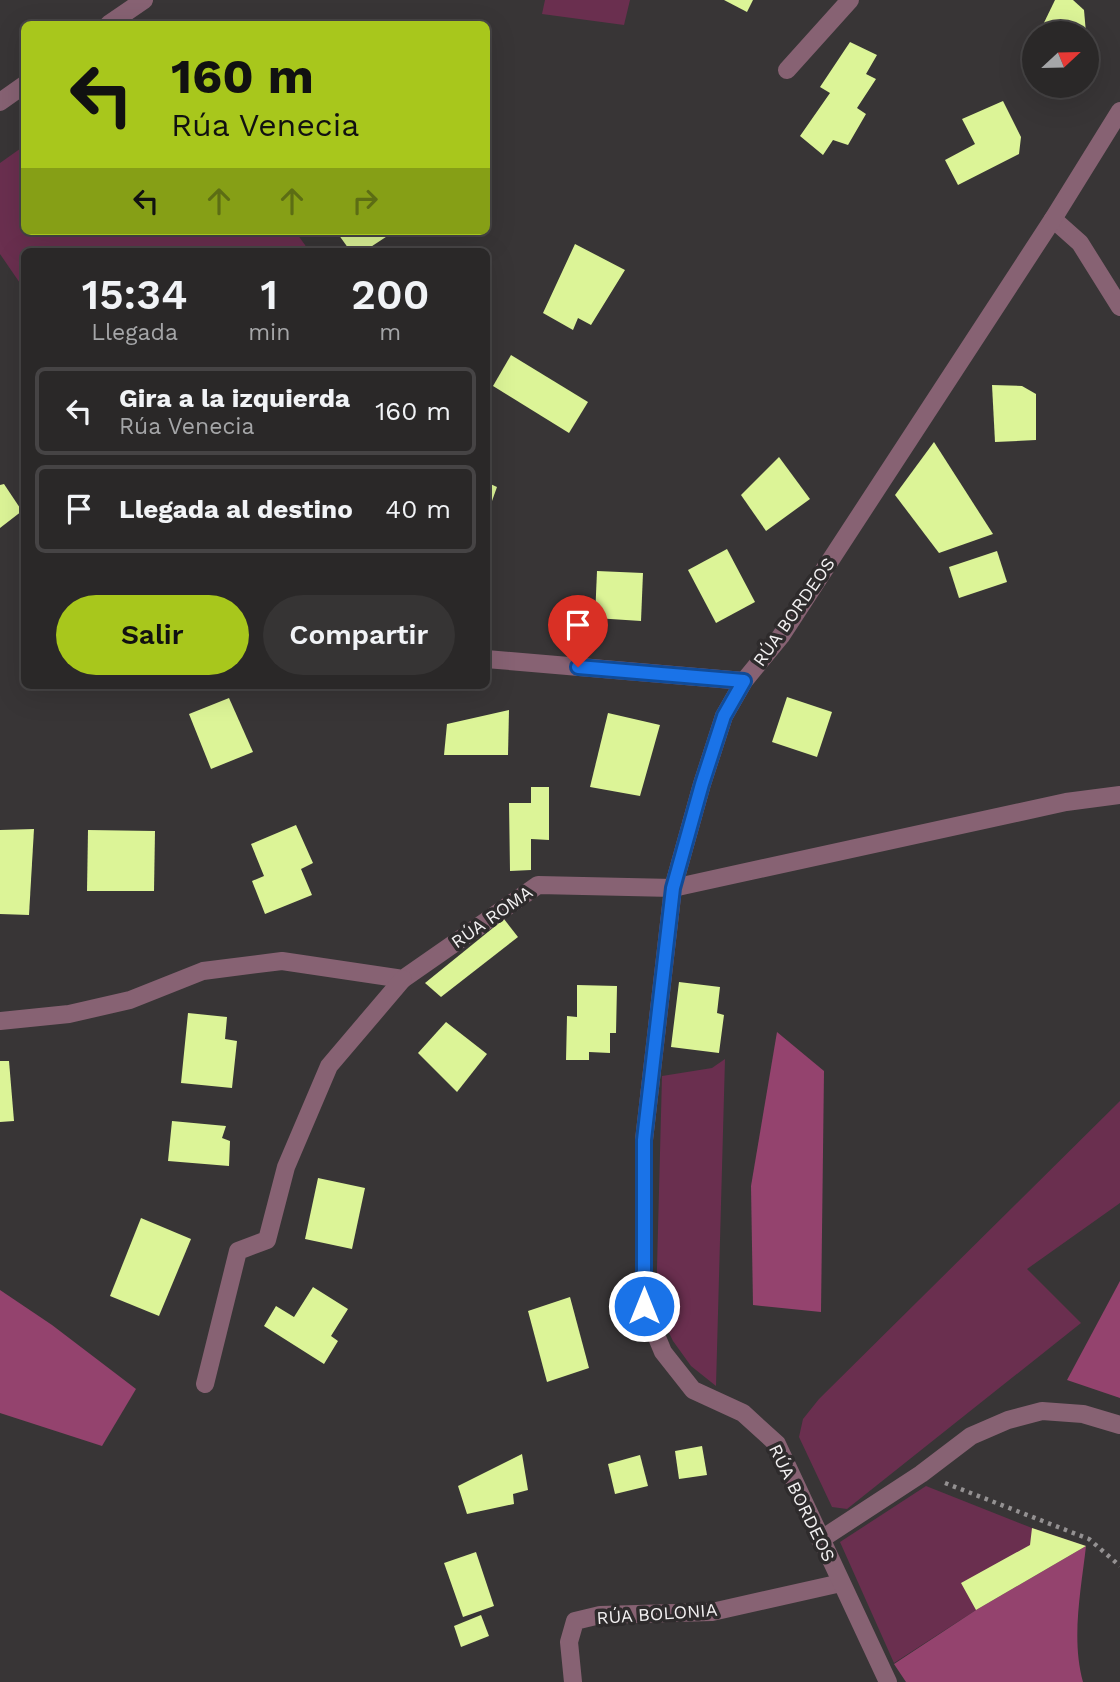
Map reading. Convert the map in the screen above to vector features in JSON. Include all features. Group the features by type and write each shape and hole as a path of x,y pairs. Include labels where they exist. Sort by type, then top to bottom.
{"street":[{"path":"113,21 144,0"},
{"path":"787,70 850,0"},
{"path":"0,102 21,87"},
{"name":"RÚA BORDEOS","path":"888,1682 777,1444 743,1412 694,1391 663,1352 644,1306 644,1140 673,888 724,716 744,681 780,636 1054,219 1120,111"},
{"path":"1054,219 1080,243 1120,307"},
{"path":"490,659 744,681"},
{"name":"RÚA ROMA","path":"205,1384 238,1251 267,1240 286,1167 329,1066 402,979 538,884 673,888 1066,802 1120,795"},
{"path":"0,1021 69,1014 130,1000 203,971 282,961 402,979"},
{"path":"820,1540 921,1474 971,1436 1008,1420 1042,1410 1083,1413 1120,1425"},
{"name":"RÚA BOLONIA","path":"573,1682 569,1642 575,1621 600,1615 712,1612 841,1583"}],"path":[{"path":"921,1474 1089,1539 1120,1566"}],"shaded area":[{"path":"545,0 630,0 624,25 542,14"},
{"path":"21,148 21,235 298,235 307,248 21,248 21,285 0,254 0,163"},
{"path":"777,1032 824,1071 821,1312 753,1305 751,1186"},
{"path":"725,1059 716,1386 691,1366 673,1341 656,1306 662,1076 712,1068"},
{"path":"1120,1101 1120,1203 1027,1269 1081,1323 847,1509 832,1507 799,1437 803,1419 819,1399"},
{"path":"1120,1281 1120,1398 1067,1380"},
{"path":"0,1290 52,1325 136,1389 102,1446 0,1413"},
{"path":"926,1486 1032,1528 1086,1546 976,1610 894,1663 840,1542"},
{"path":"1086,1546 1077,1632 1083,1682 906,1682 894,1664 976,1610"}],"building":[{"path":"724,0 753,0 747,12"},
{"path":"1055,0 1073,0 1084,10 1085,21 1045,21"},
{"path":"850,42 877,55 866,74 876,79 857,108 866,114 848,145 833,140 823,155 800,136 830,93 820,87"},
{"path":"1003,101 1021,137 1019,154 958,185 945,160 975,144 962,119"},
{"path":"339,235 389,235 369,248 348,248"},
{"path":"575,244 625,270 591,325 578,318 573,330 543,313"},
{"path":"511,355 588,402 569,433 493,386"},
{"path":"992,385 1022,386 1036,394 1036,440 995,442"},
{"path":"934,442 993,534 939,553 895,495"},
{"path":"779,457 810,499 766,531 741,495"},
{"path":"4,484 21,512 0,528 0,485"},
{"path":"490,484 497,487 490,507"},
{"path":"727,549 755,602 716,623 688,570"},
{"path":"997,551 1007,582 959,598 949,567"},
{"path":"597,571 643,573 641,621 595,618"},
{"path":"787,697 832,712 817,757 772,742"},
{"path":"229,698 253,752 211,769 189,714"},
{"path":"509,710 508,755 444,755 447,724"},
{"path":"608,713 660,725 640,796 590,787"},
{"path":"531,787 549,787 549,840 531,839 531,870 510,871 509,803 531,803"},
{"path":"296,825 313,863 301,869 312,895 265,914 252,881 264,876 251,844"},
{"path":"34,829 29,915 0,914 0,830"},
{"path":"88,830 155,831 154,891 87,891"},
{"path":"504,919 518,937 441,997 425,983"},
{"path":"679,982 720,987 717,1013 724,1015 719,1053 671,1047"},
{"path":"577,985 617,986 616,1033 610,1033 610,1053 589,1052 589,1060 566,1060 567,1016 577,1017"},
{"path":"188,1013 227,1017 225,1039 237,1041 232,1088 181,1083"},
{"path":"446,1022 487,1054 457,1092 418,1053"},
{"path":"0,1061 9,1061 14,1121 0,1122"},
{"path":"172,1121 226,1126 222,1138 230,1141 229,1166 168,1161"},
{"path":"318,1178 365,1188 352,1249 305,1239"},
{"path":"141,1218 191,1239 159,1316 110,1296"},
{"path":"313,1287 348,1309 331,1336 338,1341 324,1364 264,1326 276,1306 294,1317"},
{"path":"570,1297 589,1368 547,1382 528,1311"},
{"path":"702,1446 707,1475 679,1479 675,1451"},
{"path":"522,1454 528,1490 513,1494 514,1504 467,1514 458,1486"},
{"path":"640,1455 648,1486 615,1494 608,1464"},
{"path":"1032,1528 1086,1546 976,1610 961,1583 1030,1545"},
{"path":"476,1552 494,1606 463,1617 444,1563"},
{"path":"481,1615 489,1636 461,1647 454,1626"}],"route":[{"path":"578,667 744,681 724,716 673,888 644,1140 644,1306"}]}
